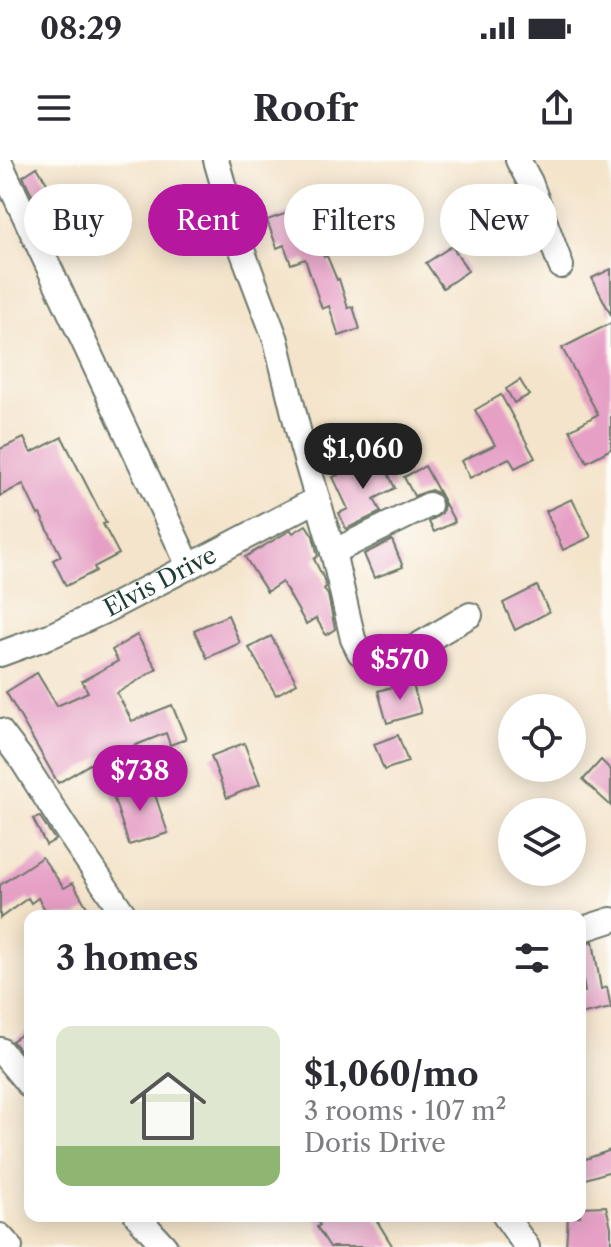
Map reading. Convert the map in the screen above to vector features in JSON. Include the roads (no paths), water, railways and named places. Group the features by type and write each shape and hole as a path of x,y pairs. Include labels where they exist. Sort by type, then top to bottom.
{"street":[{"path":"216,160 242,250 276,340 353,639 360,653 372,659 388,658 412,649 470,615"},
{"path":"518,160 530,182 561,266"},
{"path":"0,163 189,566"},
{"name":"Elvis Drive","path":"0,654 106,610 316,500"},
{"path":"333,552 429,505"},
{"path":"0,731 121,910"},
{"path":"586,928 611,920"},
{"path":"0,1050 24,1079"},
{"path":"142,1222 165,1247"},
{"path":"509,1222 527,1247"},
{"path":"0,1236 10,1247"}]}
